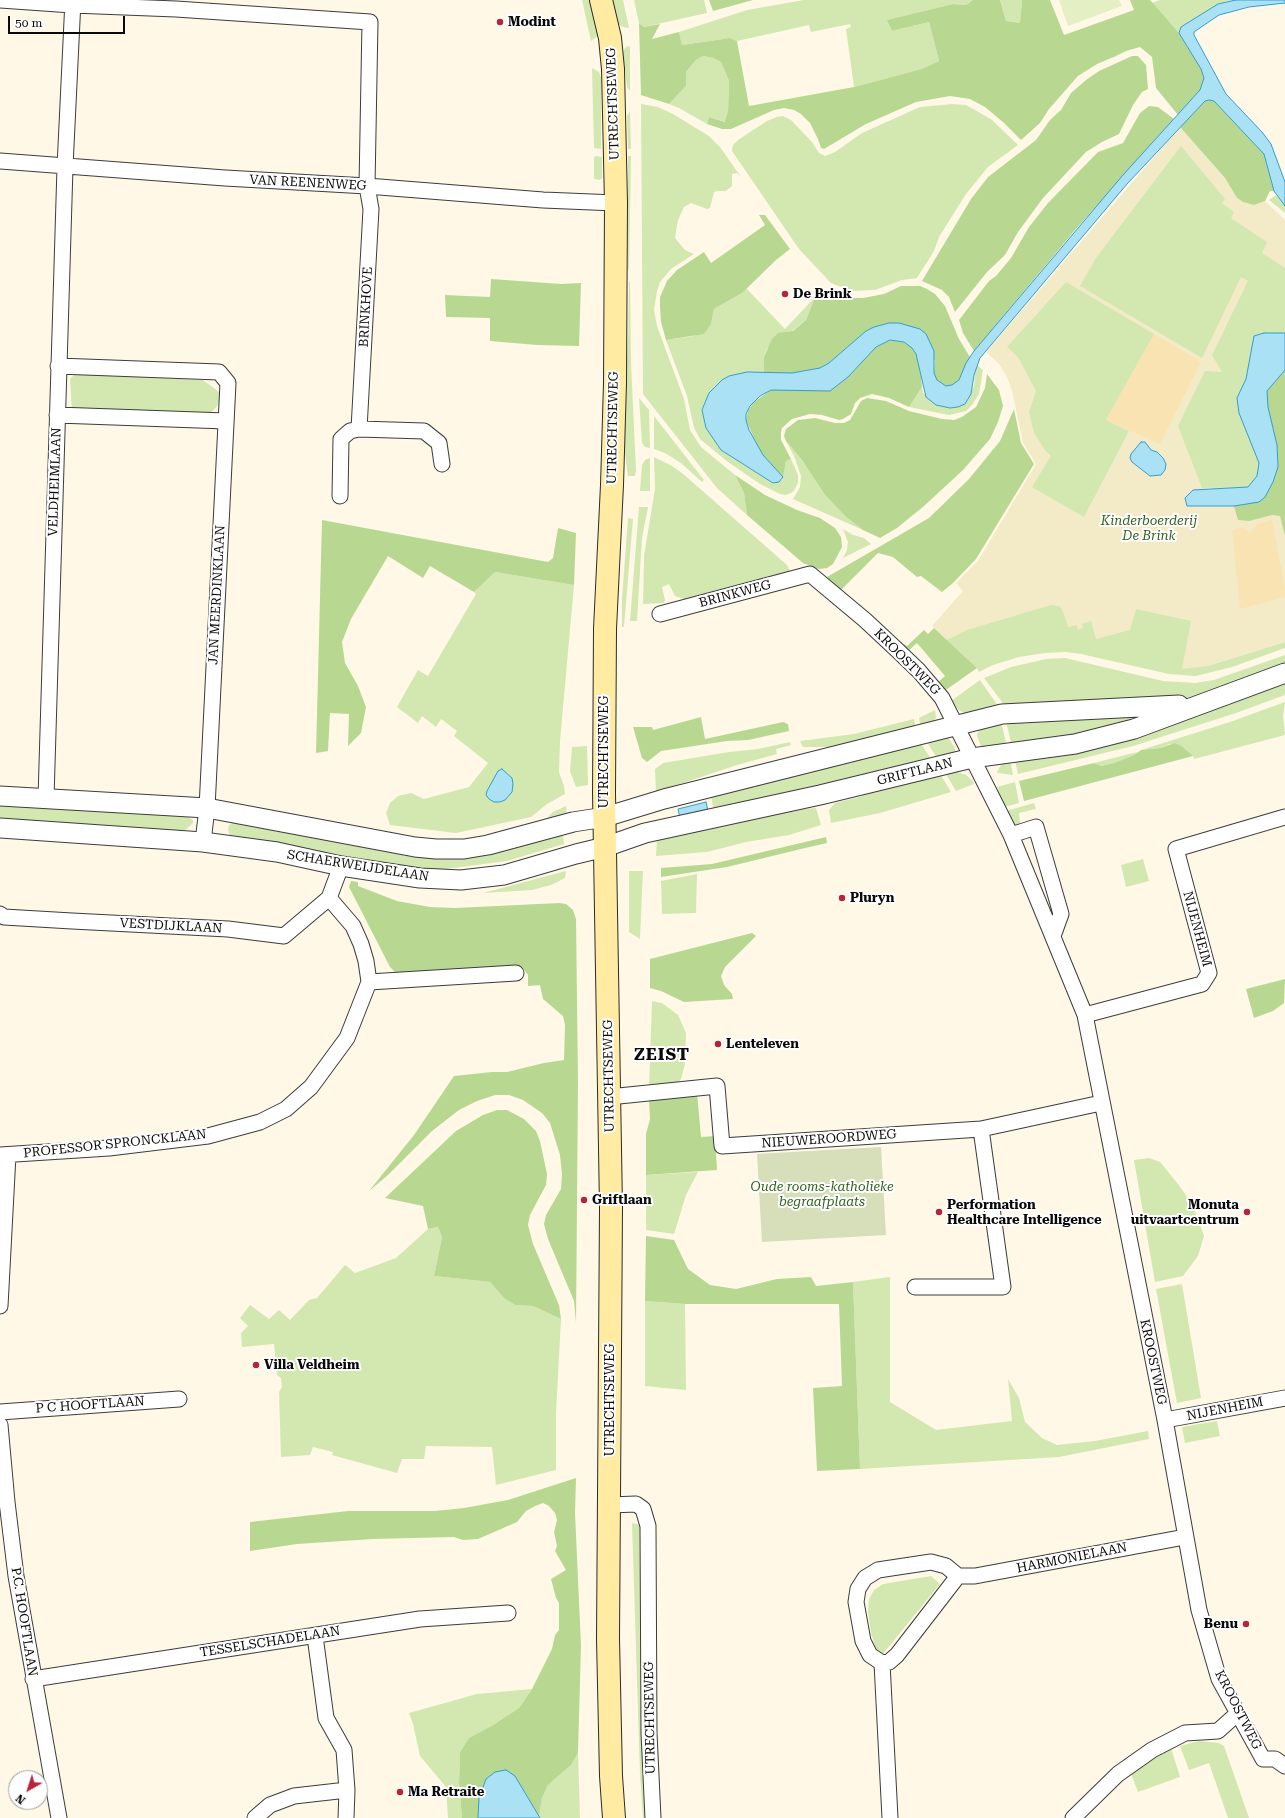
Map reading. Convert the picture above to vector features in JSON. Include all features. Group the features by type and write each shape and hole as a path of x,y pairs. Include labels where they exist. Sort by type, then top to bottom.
{"main road":[{"name":"UTRECHTSEWEG","path":"601,0 610,38 613,69 616,203 612,485 604,629 605,847 611,1208 608,1646 611,1776 614,1818"}],"street":[{"path":"0,0 72,3 176,4"},
{"name":"VELDHEIMLAAN","path":"46,798 58,366 72,3"},
{"name":"BRINKHOVE","path":"176,4 370,22 367,186 371,209 359,429"},
{"name":"VAN REENENWEG","path":"0,161 65,167 367,186 543,200 616,203"},
{"name":"JAN MEERDINKLAAN","path":"58,366 219,372 228,383 207,808"},
{"path":"57,415 226,422"},
{"path":"340,496 341,439 350,431 359,429 424,431 439,442 442,464"},
{"name":"BRINKWEG","path":"660,614 810,574"},
{"name":"KROOSTWEG","path":"810,574 865,620 919,671 942,698 1011,835 1085,1015 1101,1103 1165,1420 1199,1610 1219,1679 1263,1759 1275,1759 1285,1766"},
{"name":"GRIFTLAAN","path":"605,847 646,833 820,795 972,758 1075,744 1134,729 1285,673"},
{"name":"GRIFTLAAN","path":"605,817 651,802 1002,714 1172,707 1224,696"},
{"path":"0,796 207,808 368,839 436,849 464,849 488,845 573,822 605,817"},
{"path":"203,842 207,808"},
{"name":"NIJENHEIM","path":"1085,1015 1202,984 1209,973 1176,849 1285,817"},
{"name":"SCHAERWEIJDELAAN","path":"0,828 203,842 277,852 340,866 420,878 461,880 504,875 605,847"},
{"path":"1011,835 1036,828 1061,914 1053,936"},
{"path":"329,898 340,866"},
{"name":"VESTDIJKLAAN","path":"0,914 4,917 228,929 284,936 329,898"},
{"name":"PROFESSOR SPRONCKLAAN","path":"4,1155 109,1148 208,1136 260,1122 286,1109 311,1087 347,1038 369,982 366,961 361,944 353,926 329,898"},
{"path":"369,982 516,973"},
{"name":"NIEUWEROORDWEG","path":"609,1097 717,1086 722,1146 980,1129 1101,1103"},
{"path":"915,1287 1003,1287 980,1129"},
{"path":"0,1306 4,1155"},
{"name":"NIJENHEIM","path":"1165,1420 1285,1398"},
{"name":"P C HOOFTLAAN","path":"0,1412 179,1399"},
{"name":"P.C. HOOFTLAAN","path":"0,1425 7,1502 33,1679 59,1818"},
{"name":"UTRECHTSEWEG","path":"610,1505 636,1504 643,1509 648,1526 649,1733 654,1818"},
{"name":"HARMONIELAAN","path":"958,1576 975,1576 1185,1537"},
{"path":"931,1562 946,1566 958,1576 897,1655 889,1662 882,1663 870,1655 862,1641 856,1602 858,1589 865,1578 878,1570 931,1562"},
{"name":"TESSELSCHADELAAN","path":"33,1679 315,1636 420,1618 508,1613"},
{"path":"315,1636 326,1718 344,1750 347,1790 346,1818"},
{"path":"882,1663 890,1818"},
{"path":"1073,1818 1118,1774 1152,1750 1185,1733 1218,1730 1238,1713"},
{"path":"255,1818 270,1805 294,1796 347,1790"}],"green space":[{"path":"582,0 592,0 599,35 591,41"},
{"path":"610,0 623,0 629,28 623,27 617,23"},
{"path":"634,0 704,0 707,13 644,27 639,23"},
{"path":"709,0 753,0 713,11"},
{"path":"804,0 973,0 966,5 953,4 888,20 892,31 929,22 939,61 923,69 854,87 846,29 851,27 850,24 811,32 809,25 737,41 730,38 682,45 679,32 747,10"},
{"path":"973,0 1000,0 1006,21 1020,23 1022,0 1050,0 1064,35 1134,10 1130,0 1150,0 1179,33 1201,69 1204,78 1203,84 1200,90 1178,115 1156,88 1152,57 1140,47 1126,51 1097,64 1078,76 1049,109 1040,123 1021,140 985,107 970,99 950,96 916,102 866,124 824,149 821,148 810,123 801,114 794,110 784,108 774,110 731,129 722,129 707,124 709,117 725,122 728,111 729,81 721,62 713,58 703,56 696,60 686,72 686,86 669,104 641,95 639,23 644,27 660,24 652,39 679,32 682,45 730,38 737,41 749,106 854,87 922,69 939,61 929,22 892,31 887,20 953,4 966,5"},
{"path":"1000,0 1022,0 1020,23 1006,21"},
{"path":"1059,0 1119,0 1122,6 1068,26"},
{"path":"1160,0 1236,0 1224,2 1181,27 1179,33 1151,3"},
{"path":"628,46 630,47 630,91 627,87 623,52"},
{"path":"703,56 713,58 721,62 729,81 726,122 709,117 707,124 669,104 686,86 686,72 696,60"},
{"path":"1132,56 1138,56 1146,65 1148,89 1142,92 1133,105 1119,134 1086,152 1043,198 1018,232 1005,255 987,272 955,312 949,297 942,290 922,281 971,199 988,177 1036,140 1050,120 1061,110 1071,93 1099,71"},
{"path":"592,68 599,72 601,78 601,149 594,148"},
{"path":"1205,101 1214,101 1264,154 1274,191 1270,191 1265,201 1254,205 1243,202 1237,198 1225,178 1180,127"},
{"path":"641,104 658,107 673,114 709,136 720,147 741,177 737,173 732,174 732,186 726,191 714,192 710,208 707,209 691,203 684,207 678,220 675,238 685,250 694,254 671,269 660,282 654,310 657,326 684,399 690,430 701,447 735,475 744,493 747,515 717,488 643,394"},
{"path":"952,104 966,105 992,120 1018,145 988,167 966,194 939,237 934,251 917,278 902,280 875,290 852,291 831,283 799,249 732,151 733,145 738,140 767,121 783,116 791,120 812,142 819,153 825,156 835,152 862,133 920,107"},
{"path":"1149,106 1158,107 1174,119 1075,230 974,351 963,333 959,320 989,281 996,276 1011,258 1029,227 1048,203 1098,152 1123,143 1140,113"},
{"path":"630,111 631,149 628,149 627,116"},
{"name":"Kinderboerderij De Brink","path":"1180,127 1225,178 1237,198 1243,202 1254,205 1265,201 1285,220 1285,301 1273,482 1285,536 1285,642 1196,669 1181,669 1056,646 977,668 932,626 963,591 956,583 978,561 1036,464 1023,443 1012,391 1007,377 999,364 986,352"},
{"path":"1181,146 1225,199 1222,203 1234,212 1231,218 1267,242 1262,253 1285,268 1285,333 1264,333 1254,336 1246,379 1237,398 1239,413 1259,463 1257,476 1248,487 1202,488 1178,426 1205,371 1222,372 1212,355 1248,281 1241,277 1202,358 1080,286 1096,258"},
{"path":"628,156 631,156 629,270 628,269"},
{"path":"594,157 602,157 602,178 600,180 594,179"},
{"path":"1276,195 1285,206 1285,213 1269,200"},
{"path":"759,215 765,215 790,249 776,260 742,293 714,309 711,324 704,334 666,340 661,322 660,297 667,281 677,270 704,252 711,263 765,225"},
{"path":"491,279 561,284 581,283 579,346 537,345 490,341 490,318 446,317 445,295 490,297"},
{"path":"629,281 635,476 628,476 623,438 628,339"},
{"path":"1066,282 1154,334 1106,420 1129,431 1084,517 1032,487 1051,456 1045,450 1034,433 1029,412 1036,391 1018,357 1007,347"},
{"path":"901,286 920,286 927,289 935,294 945,306 959,339 970,357 959,380 952,385 946,386 937,380 934,373 935,360 889,323 866,331 829,363 820,368 792,373 764,373 764,357 772,339 778,333 793,331 806,320 815,297 829,292 846,298 863,298 884,294"},
{"path":"746,288 785,329 815,297 806,320 792,331 786,332 767,349 764,357 764,373 747,372 709,393 702,410 706,428 721,450 773,483 782,480 786,461 791,459 798,475 798,483 793,492 786,495 780,494 760,484 728,462 700,439 694,428 687,396 666,340 694,336 711,324 714,309 742,293"},
{"path":"890,340 904,342 912,348 916,354 922,387 909,407 889,398 872,394 860,398 855,403 851,414 843,419 839,420 822,415 810,414 792,419 782,428 781,432 781,440 791,459 786,461 783,477 763,455 746,420 748,410 755,401 771,390 830,390 848,377 876,347"},
{"path":"976,364 983,370 979,394 966,411 949,415 909,407 922,387 923,393 950,408 965,404 974,386"},
{"path":"1285,370 1285,536 1280,516 1272,515 1249,521 1238,520 1234,506 1259,502 1265,497 1273,482 1278,467 1277,445 1268,407 1267,391"},
{"path":"75,374 203,380 219,392 220,398 217,406 209,415 72,412 70,379"},
{"path":"987,374 999,390 1003,406 998,422 990,439 963,470 924,506 897,528 880,538 863,530 846,517 825,495 802,460 786,441 784,436 786,429 798,420 815,418 835,423 844,423 850,420 861,401 867,398 886,401 909,411 942,419 954,420 962,417 976,407 985,388"},
{"path":"639,398 649,410 650,448 645,447 642,443"},
{"path":"1014,409 1021,443 1034,464 976,559 953,583 942,592 921,576 917,577 893,557 878,553 841,590 827,577 929,518 969,479 1000,441"},
{"path":"654,416 704,480 702,482 681,463 665,453 654,449"},
{"path":"786,441 802,460 825,495 846,517 863,530 793,499 800,487 801,476 794,456"},
{"path":"654,457 682,473 787,565 790,571 786,575 687,600 675,596 669,584 662,587 665,600 664,603 643,604 644,556 655,489"},
{"path":"650,458 650,491 640,491 642,465 645,460"},
{"path":"735,475 765,495 797,510 820,518 835,528 841,537 842,547 833,564 827,568 819,569 803,563 747,515 744,493"},
{"path":"639,507 648,507 642,538 637,621 630,621"},
{"path":"628,518 633,519 624,627 622,627 622,598"},
{"path":"322,520 548,562 553,558 558,528 576,533 574,585 495,572 474,592 430,566 423,578 388,556 351,619 342,642 345,663 358,686 366,707 361,733 348,746 349,714 330,713 328,751 316,753"},
{"path":"843,529 853,535 864,538 871,544 843,558 847,550 848,542"},
{"path":"495,572 574,585 560,741 559,772 565,794 547,804 531,817 456,833 390,825 386,813 390,803 398,796 411,793 424,799 469,787 488,763 454,736 457,731 441,719 436,727 422,716 418,723 397,707 418,670 428,676 476,594 474,592"},
{"path":"1051,605 1059,606 1062,609 1068,627 1077,625 1078,630 1083,628 1082,624 1091,621 1096,639 1130,630 1136,609 1191,621 1182,669 1208,666 1285,642 1285,648 1232,667 1196,676 1169,674 1066,652 1045,653 1019,657 993,665 979,672 977,668 947,640 967,630"},
{"path":"934,628 977,668 943,692 937,683 945,676 917,643 908,651 903,646 904,644 907,646 924,630 928,634"},
{"path":"1285,655 1285,666 1191,699 1005,712 1002,702 984,678 1011,667 1046,659 1065,658 1163,681 1195,683 1214,680"},
{"path":"980,680 996,703 1000,713 966,714 959,710 951,701"},
{"path":"1285,683 1285,695 1236,713 1133,746 1018,774 1015,760"},
{"path":"1285,702 1283,717 1285,735 1194,759 1193,756 1170,744 1160,748 1141,750 1230,722"},
{"path":"935,710 936,718 933,722 921,729 919,718"},
{"path":"1154,712 1101,733 1012,747 1006,721"},
{"path":"701,717 705,739 783,722 788,724 789,731 748,740 727,741 661,751 647,762 642,758 633,727 652,727 653,730"},
{"path":"914,719 916,731 837,747 803,747 800,741 854,734"},
{"path":"1001,721 1007,748 982,749 977,736 979,728"},
{"path":"947,736 955,748 955,754 940,763 925,739"},
{"path":"790,742 791,745 776,749 777,754 737,765 656,792 655,769 663,763 729,752 758,749"},
{"path":"920,742 935,765 715,814 711,797"},
{"path":"1175,743 1193,756 1024,801 1019,781 1094,763 1101,766 1114,763 1134,755 1141,750 1160,748"},
{"path":"587,746 588,785 576,787 570,771 572,747"},
{"path":"1137,752 1134,755 1114,763 1100,766 1094,763"},
{"path":"1010,759 1013,775 998,773 997,772 1001,765"},
{"path":"951,770 966,775 973,781 974,784 956,791 944,771"},
{"path":"939,772 951,792 880,813 831,823 829,810 835,803 863,796 862,792"},
{"path":"1015,782 1019,803 1004,807 997,787"},
{"path":"1034,803 1036,809 1019,813 1020,824 1017,826 1013,825 1006,811"},
{"path":"0,805 185,815 193,820 193,823 183,832 0,822"},
{"path":"802,805 803,809 816,808 821,825 789,835 746,842 707,852 656,856 657,840"},
{"path":"566,806 567,818 539,826 553,812"},
{"path":"237,821 417,851 563,834 564,844 507,861 438,870 405,868 230,835 228,830 229,825"},
{"path":"826,837 827,843 727,867 661,877 661,868 712,864"},
{"path":"1143,859 1149,881 1126,887 1121,865"},
{"path":"566,871 565,878 551,885 532,890 483,893"},
{"path":"629,871 643,871 640,939 629,932"},
{"path":"697,874 696,913 662,914 661,881"},
{"path":"351,881 358,882 358,886 397,901 430,907 455,908 560,903 566,904 573,910 576,919 578,1080 576,1323 574,1301 548,1239 544,1224 546,1215 561,1189 562,1174 560,1155 550,1123 542,1113 523,1100 509,1095 495,1095 477,1101 459,1110 432,1131 388,1175 369,1191 414,1135 454,1076 507,1072 564,1060 565,1025 563,1016 543,999 540,985 528,986 528,975 522,967 409,977 398,975 390,967 349,887"},
{"path":"752,933 756,936 725,967 721,976 724,985 732,994 733,999 684,1002 661,991 650,988 650,959"},
{"path":"1285,979 1284,1003 1273,1011 1254,1018 1246,989"},
{"path":"652,1001 662,1003 678,1015 686,1033 685,1064 681,1079 675,1087 649,1088"},
{"path":"697,1093 701,1137 715,1136 717,1170 646,1175 646,1134 650,1119 649,1099"},
{"path":"497,1110 507,1110 524,1119 536,1131 540,1141 547,1174 546,1185 530,1215 528,1225 533,1244 559,1305 561,1319 533,1306 515,1305 504,1298 490,1282 434,1276 442,1237 438,1227 428,1229 423,1206 385,1198 456,1131 483,1115"},
{"name":"Oude rooms-katholieke begraafplaats","path":"881,1147 886,1235 762,1242 757,1154"},
{"path":"1149,1158 1160,1162 1178,1184 1192,1204 1204,1236 1198,1256 1183,1276 1155,1282 1134,1160"},
{"path":"698,1172 686,1195 674,1234 646,1230 646,1175"},
{"path":"438,1227 442,1237 434,1276 490,1282 504,1298 515,1305 533,1306 561,1319 556,1413 556,1470 496,1485 492,1447 426,1446 424,1459 402,1459 397,1473 332,1455 333,1452 313,1447 310,1455 281,1457 279,1392 282,1387 281,1378 277,1375 274,1344 242,1347 241,1333 248,1326 240,1318 250,1305 269,1319 279,1310 290,1320 309,1300 317,1298 345,1265 355,1273 396,1258 428,1229"},
{"path":"646,1236 674,1240 688,1269 710,1285 736,1289 777,1279 811,1277 816,1286 853,1282 860,1469 817,1471 813,1388 842,1386 839,1304 685,1304 645,1301"},
{"path":"890,1277 890,1402 936,1430 1012,1421 1008,1379 1019,1398 1025,1422 1042,1438 1057,1445 1095,1441 1148,1431 1149,1439 1059,1457 860,1469 853,1282"},
{"path":"1182,1284 1201,1398 1177,1403 1156,1289"},
{"path":"645,1301 685,1304 686,1390 645,1386"},
{"path":"1217,1421 1220,1436 1185,1443 1182,1427"},
{"path":"576,1478 575,1513 581,1645 578,1753 571,1765 548,1785 542,1798 539,1816 515,1776 478,1816 478,1818 462,1818 459,1783 460,1752 469,1738 493,1725 519,1708 532,1689 552,1649 555,1635 559,1630 559,1603 556,1598 551,1579 566,1570 555,1551 557,1546 554,1532 557,1520 555,1513 549,1506 543,1503 526,1511 517,1522 478,1539 463,1540 454,1537 373,1539 297,1544 250,1551 250,1522 348,1511 435,1511 464,1508 508,1500"},
{"path":"632,1523 641,1525 651,1818 643,1818 640,1774"},
{"path":"931,1576 940,1584 882,1655 877,1652 871,1633 868,1612 869,1599 874,1590 883,1584"},
{"path":"532,1689 519,1708 493,1725 469,1738 460,1752 459,1783 462,1818 448,1818 446,1787 420,1756 409,1713 477,1694"},
{"path":"1199,1741 1219,1743 1224,1746 1249,1818 1228,1818 1209,1763 1189,1770 1180,1746"},
{"path":"1171,1748 1180,1777 1138,1792 1131,1774"},
{"path":"578,1753 580,1818 540,1818 542,1798 548,1785 571,1765"}],"sand":[{"path":"1154,334 1201,362 1160,444 1106,420"},
{"path":"1272,520 1285,587 1285,597 1240,609 1232,530 1243,527 1250,533 1257,524"}],"water":[{"path":"1236,0 1285,0 1285,3 1249,7 1219,15 1194,32 1194,35 1226,94 1262,132 1271,144 1285,182 1285,206 1274,191 1264,154 1214,101 1205,101 1127,184 980,358 974,375 971,394 965,404 950,408 936,405 926,397 916,354 912,348 904,342 890,340 876,347 848,377 830,391 771,390 760,396 750,406 746,414 749,430 763,455 783,477 779,482 773,483 721,450 706,428 702,410 709,393 722,380 729,376 747,372 792,373 820,368 829,363 866,331 874,327 889,323 899,323 920,329 926,334 934,351 934,373 937,380 946,386 952,385 959,380 966,363 974,351 1123,175 1200,90 1204,78 1201,69 1179,33 1181,27 1218,4"},
{"path":"1264,333 1285,333 1285,370 1267,391 1268,407 1277,445 1278,467 1273,482 1265,497 1259,502 1234,506 1187,506 1185,498 1193,490 1248,487 1257,476 1259,463 1239,413 1237,398 1246,379 1254,336"},
{"path":"1141,442 1145,442 1151,450 1157,452 1163,458 1166,464 1165,470 1161,475 1150,476 1132,462 1130,458 1131,454"},
{"path":"502,769 512,778 512,792 505,800 494,802 486,795 498,771"},
{"path":"706,802 708,811 680,818 678,809"},
{"path":"506,1770 515,1776 540,1818 478,1818 479,1798 486,1779 495,1772"}],"place":[{"name":"Modint","path":"500,22"},
{"name":"De Brink","path":"785,294"},
{"name":"Pluryn","path":"842,898"},
{"name":"Lenteleven","path":"718,1044"},
{"name":"Griftlaan","path":"584,1200"},
{"name":"Performation Healthcare Intelligence","path":"939,1212"},
{"name":"Monuta uitvaartcentrum","path":"1247,1212"},
{"name":"Villa Veldheim","path":"256,1365"},
{"name":"Benu","path":"1246,1624"},
{"name":"Ma Retraite","path":"400,1792"}],"district":[{"name":"ZEIST","path":"662,1055"}]}
